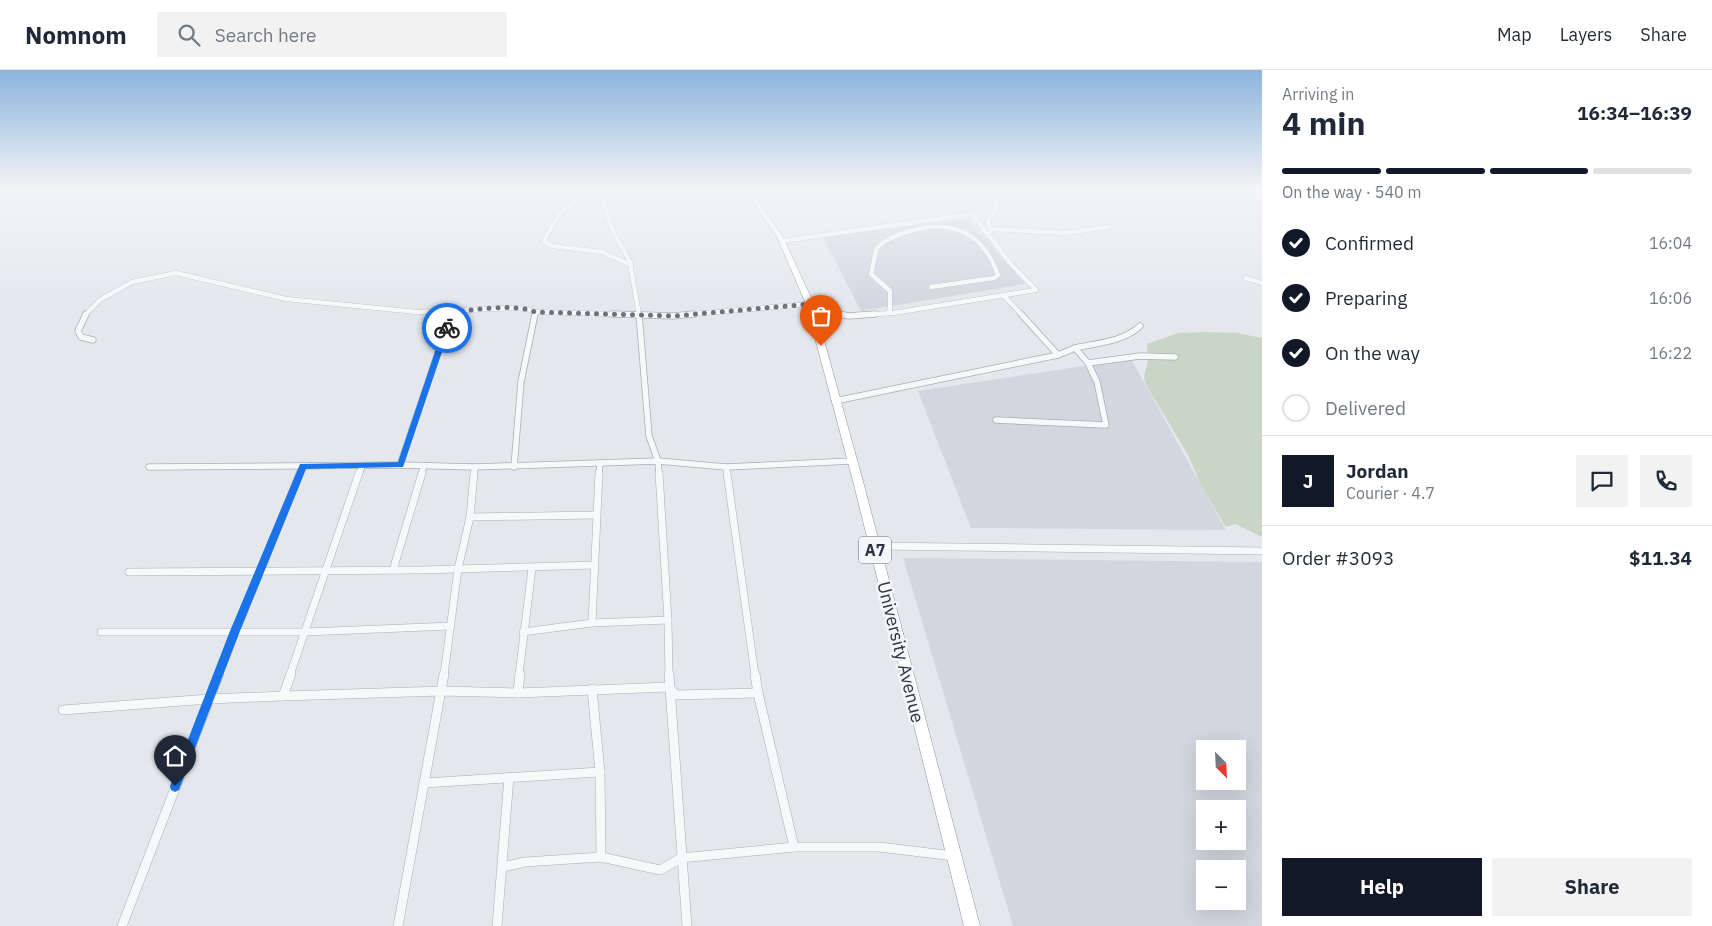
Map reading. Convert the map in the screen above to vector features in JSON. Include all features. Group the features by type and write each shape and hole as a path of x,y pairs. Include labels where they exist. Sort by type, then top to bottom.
{"highway":[{"name":"University Avenue","path":"773,228 782,241 811,307 972,926"}],"street":[{"path":"551,228 544,241 552,246 602,252 631,264"},
{"path":"612,228 631,264 639,315 649,436 658,461 668,620 669,687 687,926"},
{"path":"782,241 874,228"},
{"path":"887,313 890,310 890,291 871,274 877,255 877,248 885,240 925,228"},
{"path":"931,287 994,278 998,275 996,269 967,232 956,228"},
{"path":"92,340 81,337 78,331 85,316 100,300 132,282 176,273 286,299 417,312 513,308 527,309 535,312 674,316 811,307 849,316 887,313 1036,290 1010,263 983,228"},
{"path":"992,239 991,229 1066,234 1090,232 1105,228"},
{"path":"1246,278 1262,283"},
{"path":"1004,296 1058,355"},
{"path":"400,465 452,312"},
{"path":"514,466 521,382 535,312"},
{"path":"835,401 1058,355 1075,348 1127,336 1136,332 1140,326"},
{"path":"996,420 1106,425 1097,382 1088,363 1075,348"},
{"path":"1088,363 1140,356 1175,358"},
{"path":"148,468 400,465 475,467 658,461 726,467 852,462"},
{"path":"592,623 600,463"},
{"path":"122,926 235,631 262,570 303,466"},
{"path":"283,696 362,466"},
{"path":"393,570 424,466"},
{"path":"398,926 442,691 458,569 470,517 475,467"},
{"path":"726,467 758,693 794,847"},
{"path":"470,517 596,515"},
{"path":"874,546 1262,551"},
{"path":"129,572 532,568 595,565"},
{"path":"518,693 523,632 532,568"},
{"path":"523,632 592,623 668,620"},
{"path":"100,632 306,632 450,626"},
{"path":"669,687 676,695 758,693"},
{"path":"64,710 209,699 283,696 442,691 518,693 669,687"},
{"path":"592,689 600,772 602,857"},
{"path":"424,783 600,772"},
{"path":"497,926 509,777"},
{"path":"503,867 525,862 602,857 660,870 681,858 794,847 879,847 954,856"}],"shaded area":[{"path":"896,228 976,228 1025,284 861,311 823,237"},
{"path":"1131,359 1226,530 971,528 918,391"},
{"path":"903,558 1262,562 1262,926 1013,926"}],"green space":[{"path":"1179,333 1237,333 1262,338 1262,537 1235,524 1226,527 1202,487 1188,455 1146,385 1144,377 1148,361 1147,344"}],"way so far":[{"path":"447,328 452,312 513,308 527,309 535,312 674,316 810,304 821,346"}],"route":[{"path":"175,786 235,631 262,570 303,466 400,465 447,328"}]}
